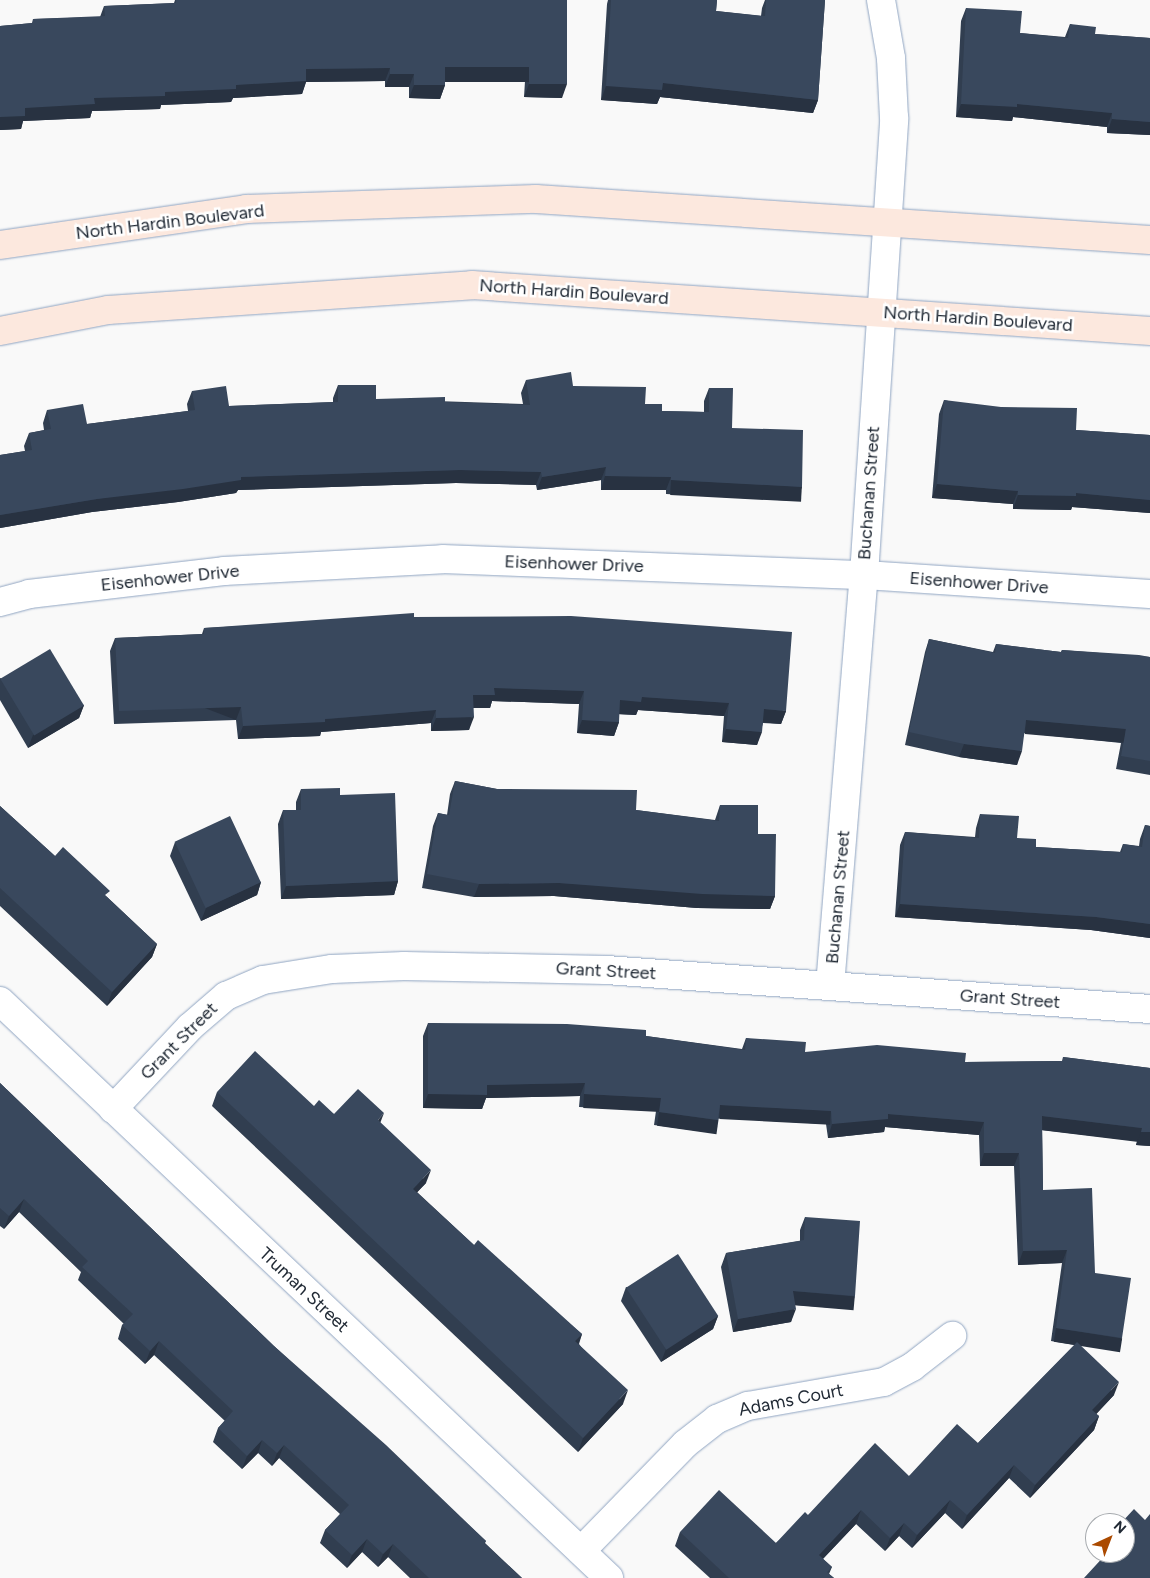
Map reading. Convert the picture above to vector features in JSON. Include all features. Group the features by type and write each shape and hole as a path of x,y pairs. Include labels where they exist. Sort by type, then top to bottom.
{"main road":[{"name":"North Hardin Boulevard","path":"0,245 246,209 526,200 887,220 1150,240"},
{"name":"North Hardin Boulevard","path":"0,332 108,310 472,285 1150,331"}],"street":[{"name":"Buchanan Street","path":"830,986 864,575 894,90 881,0"},
{"name":"Eisenhower Drive","path":"0,602 29,594 224,571 443,560 864,575 1150,594"},
{"name":"Grant Street","path":"113,1109 208,1010 243,987 285,975 386,967 473,966 606,970 1150,1009"},
{"name":"Truman Street","path":"0,1001 609,1578"},
{"name":"Adams Court","path":"581,1551 685,1444 717,1419 748,1406 884,1382 912,1367 952,1336"}],"building":[{"path":"176,0 567,0 567,84 529,84 529,67 445,67 445,85 414,85 414,74 390,74 390,68 306,69 306,81 236,85 236,89 165,92 165,96 94,98 95,104 25,108 25,116 0,117 0,26 33,23 33,19 105,16 104,6 176,3"},
{"path":"611,0 717,0 716,11 765,16 766,0 825,0 818,100 663,83 662,90 606,86"},
{"path":"966,8 1022,11 1020,33 1068,38 1070,24 1096,27 1095,34 1150,38 1150,122 1112,119 1112,113 1017,104 1017,107 961,104"},
{"path":"571,372 573,386 646,387 645,404 662,404 662,411 709,412 709,388 733,388 732,428 803,430 802,487 671,480 671,477 605,476 606,467 542,477 541,472 460,470 241,477 241,480 97,499 0,515 0,455 32,450 29,433 51,429 47,410 83,404 87,424 195,410 192,391 226,386 229,406 338,402 338,385 376,385 376,399 445,397 445,402 530,405 526,380"},
{"path":"944,400 1001,407 1077,408 1076,430 1150,435 1150,500 1076,493 1076,496 1018,495 1018,491 937,484"},
{"path":"414,613 414,617 571,616 792,632 786,711 764,709 762,732 726,729 729,703 642,697 641,702 620,700 619,722 582,720 584,691 494,688 495,695 473,695 474,717 436,718 436,710 325,719 325,722 243,726 241,707 119,711 115,638 204,634 204,628"},
{"path":"929,639 995,653 996,644 1061,652 1062,650 1150,657 1150,761 1121,756 1126,729 1026,720 1022,751 964,744 909,732"},
{"path":"50,649 84,706 34,735 0,679"},
{"path":"455,781 497,789 637,790 636,810 719,821 720,805 758,805 758,834 776,834 775,896 702,894 559,883 479,884 427,874 438,813 449,815"},
{"path":"340,788 340,795 395,793 398,881 286,886 283,810 301,810 301,789"},
{"path":"0,806 55,856 63,847 110,891 105,895 157,944 112,992 0,888"},
{"path":"980,814 1019,816 1017,838 1036,839 1036,847 1122,852 1123,844 1142,847 1145,825 1150,826 1150,924 1096,917 900,904 905,832 979,838"},
{"path":"230,816 261,882 206,908 175,842"},
{"path":"428,1023 567,1024 646,1030 646,1036 745,1050 746,1038 806,1042 805,1052 877,1045 966,1053 965,1062 1063,1061 1063,1057 1150,1068 1150,1132 1141,1132 1142,1128 1042,1116 1043,1190 1092,1188 1095,1273 1131,1278 1122,1338 1056,1328 1067,1250 1023,1251 1019,1153 984,1153 984,1122 888,1114 888,1119 832,1124 831,1111 720,1105 718,1120 659,1112 661,1098 584,1094 585,1083 487,1085 487,1095 428,1094"},
{"path":"255,1051 314,1106 319,1100 334,1114 358,1089 384,1113 378,1120 431,1170 413,1189 474,1245 478,1240 582,1334 575,1341 628,1390 583,1438 217,1092"},
{"path":"0,1083 274,1346 386,1445 486,1541 484,1543 522,1578 429,1578 393,1544 383,1554 367,1539 352,1555 325,1530 349,1505 284,1445 277,1453 262,1440 247,1456 218,1428 233,1411 159,1341 150,1351 122,1325 133,1314 82,1267 88,1261 24,1199 9,1216 0,1208"},
{"path":"805,1217 860,1221 855,1296 793,1291 796,1309 738,1319 726,1253 804,1240"},
{"path":"678,1254 718,1316 666,1350 626,1288"},
{"path":"1077,1342 1119,1382 1092,1410 1099,1416 1035,1485 1014,1465 967,1515 950,1500 917,1535 904,1523 890,1538 861,1510 819,1555 832,1567 827,1572 834,1578 729,1578 680,1532 719,1490 776,1543 805,1512 808,1515 875,1443 909,1476 957,1424 978,1443"},
{"path":"1134,1509 1145,1520 1150,1514 1150,1578 1084,1578 1098,1563 1135,1563 1135,1513 1130,1513"}]}
